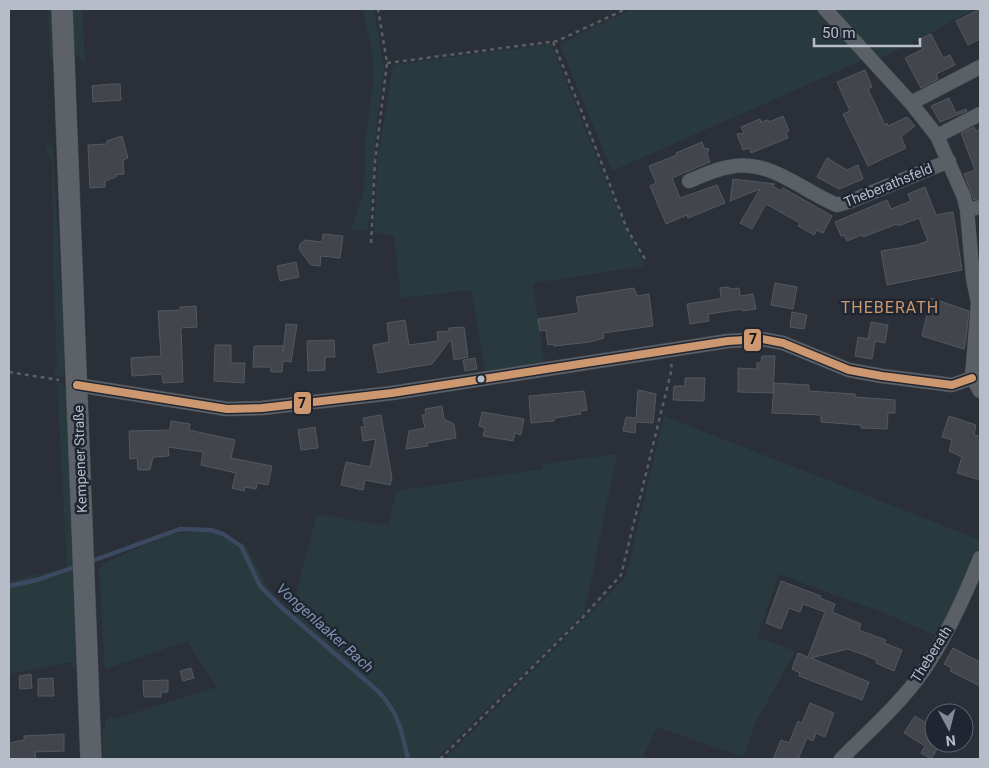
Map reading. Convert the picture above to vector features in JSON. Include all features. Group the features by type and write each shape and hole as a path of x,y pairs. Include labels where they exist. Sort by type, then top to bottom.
{"main road":[{"name":"Kempener Straße","path":"62,9 91,759"}],"street":[{"path":"825,9 911,104 937,136 964,197 974,208 973,278 978,303 972,378 980,391"},
{"path":"911,104 980,67"},
{"path":"937,136 980,114"},
{"name":"Theberathsfeld","path":"689,181 728,167 748,166 779,174 837,205 949,161"},
{"path":"77,385 209,406 243,409 392,392 728,342 762,340 783,343 859,373 952,385 972,378"},
{"name":"Theberath","path":"841,759 900,698 924,670 959,605 980,558"}],"path":[{"path":"371,243 374,162 387,63 378,9"},
{"path":"387,63 553,42 626,9"},
{"path":"553,42 628,229 645,258"},
{"path":"440,759 622,575 672,368 668,351"},
{"path":"9,372 49,378 77,385"}],"shaded area":[{"path":"48,9 53,9 54,60 50,59"},
{"path":"72,9 82,9 85,62 74,52"},
{"path":"363,9 374,9 384,69 376,128 373,192 367,231 351,230 364,190 366,136 374,76 372,52"},
{"path":"633,9 818,9 863,60 612,171 560,45"},
{"path":"829,9 976,9 876,61"},
{"path":"551,44 620,216 645,266 533,283 544,365 486,374 471,290 401,298 394,236 374,232 378,156 393,65"},
{"path":"46,145 53,147 66,373 63,377 54,376 57,368 52,165"},
{"path":"57,382 63,383 66,390 76,667 72,667 72,662 9,674 9,581 67,568"},
{"path":"664,416 980,540 980,545 958,600 937,636 884,613 779,574 757,637 795,651 756,722 743,757 657,727 642,759 445,759 626,577"},
{"path":"617,454 584,614 435,759 103,759 102,729 105,729 105,720 110,716 115,719 217,687 187,641 105,669 99,568 104,563 171,534 208,531 226,534 247,547 269,589 292,613 317,514 388,526 396,491 542,469 543,464"}],"building":[{"path":"980,9 980,39 968,45 956,21"},
{"path":"931,34 943,58 950,55 955,65 936,74 938,79 921,88 905,58 923,49 918,40"},
{"path":"865,70 872,87 868,89 885,125 887,123 888,126 907,117 915,126 901,137 906,148 868,166 843,114 850,111 837,82"},
{"path":"120,84 121,100 93,102 92,86"},
{"path":"949,98 956,113 966,109 967,111 940,122 931,106"},
{"path":"783,116 789,131 786,133 788,138 751,153 749,148 743,150 737,134 744,133 741,127 760,119 761,122 768,120 769,122"},
{"path":"974,127 976,131 980,129 980,198 974,200 964,174 975,170 961,133"},
{"path":"122,136 128,158 123,160 124,174 116,175 116,177 105,181 105,187 90,188 88,145 107,144 107,141"},
{"path":"702,142 704,148 709,149 707,154 710,162 672,178 680,198 717,185 725,203 688,218 687,215 666,224 650,186 656,183 649,166 677,155 676,153"},
{"path":"827,158 847,170 858,165 863,179 839,189 817,177"},
{"path":"733,179 775,184 771,185 781,191 783,188 832,216 823,233 817,230 814,235 798,226 800,223 766,204 752,229 740,223 760,189 730,201"},
{"path":"925,187 936,215 953,212 962,270 887,285 881,251 917,245 928,241 919,218 847,241 844,235 841,236 835,222 887,200 891,209 911,201 908,194"},
{"path":"323,234 343,236 340,258 321,256 320,266 311,265 299,249 300,244 305,240 322,242"},
{"path":"296,262 299,277 280,281 277,266"},
{"path":"775,283 797,287 793,309 771,305"},
{"path":"727,287 731,289 739,288 740,296 753,294 756,309 708,314 709,321 690,324 687,304 719,299 721,297 720,288"},
{"path":"634,288 637,296 649,294 653,326 603,333 604,338 590,342 554,346 554,344 548,345 546,330 540,331 538,319 579,313 576,297"},
{"path":"931,298 969,311 964,349 922,336"},
{"path":"196,306 197,327 181,328 183,382 163,383 162,374 132,376 131,358 161,356 158,311 180,310 180,307"},
{"path":"792,312 807,315 804,329 790,327"},
{"path":"405,320 409,345 438,341 437,332 449,331 449,328 464,327 468,357 454,360 451,339 432,364 378,373 373,345 389,342 387,323"},
{"path":"871,322 888,325 885,343 875,341 872,359 855,356 858,337 868,339"},
{"path":"286,324 297,325 291,362 283,361 282,372 271,372 271,367 253,367 254,346 283,346 283,352"},
{"path":"334,340 335,357 325,357 325,370 308,371 307,341"},
{"path":"215,345 231,345 231,363 245,363 244,383 214,381"},
{"path":"762,356 775,356 773,393 738,392 738,368 757,369 757,363 761,363"},
{"path":"475,358 477,369 465,371 463,360"},
{"path":"685,378 705,378 704,401 673,400 674,386 685,386"},
{"path":"774,383 809,385 809,391 855,394 855,397 895,400 895,413 888,413 887,429 861,428 861,425 821,422 821,415 772,413"},
{"path":"638,390 656,394 653,423 636,422 635,433 623,431 626,417 636,418"},
{"path":"584,391 587,410 580,411 581,414 555,418 554,421 531,423 529,396"},
{"path":"442,406 444,419 454,424 456,438 427,443 428,446 406,449 409,431 425,428 422,415 426,414 425,409"},
{"path":"482,412 524,419 521,435 515,433 513,441 483,436 485,428 479,426"},
{"path":"381,415 392,478 390,485 365,480 363,490 341,485 346,462 370,467 376,439 363,441 361,427 365,427 363,418"},
{"path":"949,416 976,425 974,434 980,437 980,480 957,473 962,457 949,451 952,440 942,437"},
{"path":"171,421 190,424 189,430 235,440 231,458 272,466 268,485 257,483 256,489 245,487 244,491 232,488 236,473 201,465 203,452 168,447 169,456 153,457 150,470 138,470 137,458 130,459 129,431 170,430"},
{"path":"315,427 318,448 301,450 298,430"},
{"path":"781,581 821,596 820,598 835,604 832,612 861,624 859,630 886,640 884,643 902,650 894,671 876,663 877,660 848,649 811,658 869,682 862,700 799,676 800,673 792,669 798,653 808,657 825,612 803,604 800,612 789,608 781,629 766,623"},
{"path":"953,648 980,662 980,686 950,671 952,668 944,664"},
{"path":"191,668 194,678 183,681 180,671"},
{"path":"31,674 32,688 20,689 19,676"},
{"path":"53,678 54,696 38,696 38,679"},
{"path":"168,680 168,692 161,692 161,697 144,697 143,681"},
{"path":"810,703 834,713 825,737 816,733 813,741 807,738 798,759 773,759 781,740 789,743 798,721 802,723"},
{"path":"915,716 924,722 924,745 904,733"},
{"path":"64,734 64,751 35,752 36,759 9,759 9,743 24,740 24,736"},
{"path":"924,748 924,753 935,753 931,759 921,753"}],"waterway":[{"name":"Vongenlaaker Bach","path":"89,562 180,529 211,530 223,534 241,546 260,586 386,700 399,724 408,759"},
{"name":"Vongenlaaker Bach","path":"9,586 37,580 77,566"}],"transit line":[{"name":"7","path":"77,385 227,409 262,408 392,393 728,341 762,339 783,343 849,370 952,385 972,378"}],"district":[{"name":"THEBERATH","path":"890,307"}]}
